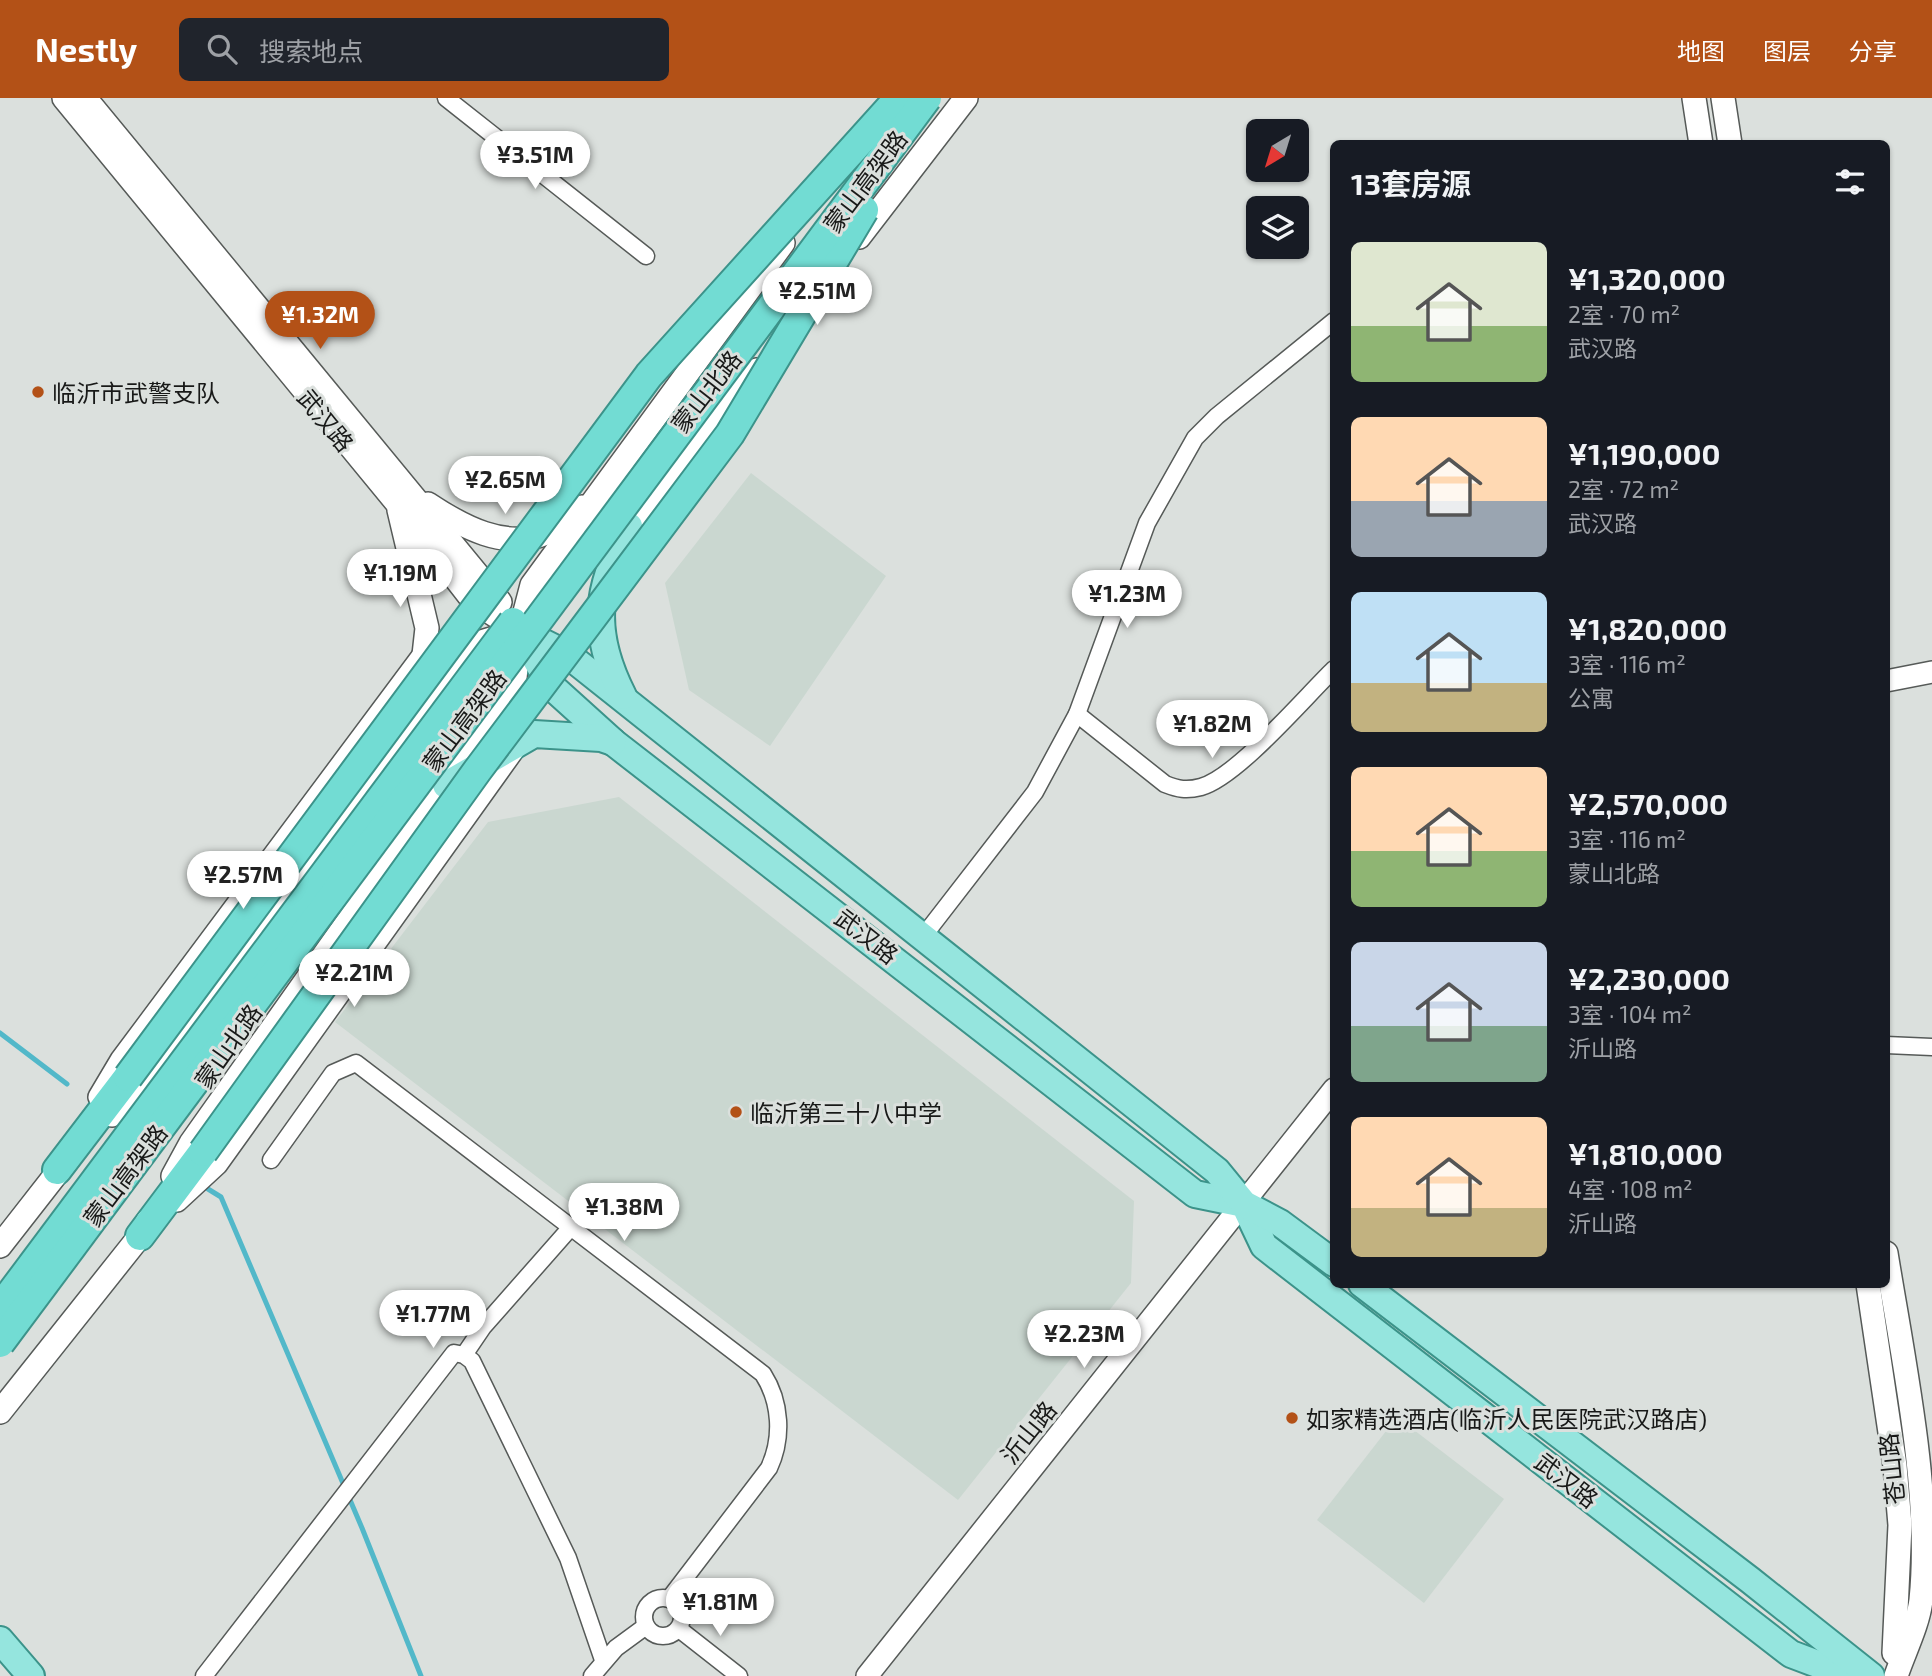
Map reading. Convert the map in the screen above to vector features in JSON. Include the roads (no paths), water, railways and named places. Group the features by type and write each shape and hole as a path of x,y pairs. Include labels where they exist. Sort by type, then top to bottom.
{"highway":[{"path":"57,1170 649,375 901,98"},
{"name":"蒙山高架路","path":"0,1308 901,98"},
{"path":"140,1236 477,771 730,434 929,98"},
{"name":"蒙山高架路","path":"0,1343 929,98"}],"main road":[{"name":"武汉路","path":"64,98 402,497"},
{"name":"武汉路","path":"85,98 402,497 474,603 520,631 568,655 1217,1171 1244,1204 1264,1246 1790,1654 1849,1676"},
{"name":"蒙山北路","path":"0,1412 140,1236 191,1143 514,687 520,631 533,585 888,98"},
{"name":"蒙山北路","path":"0,1246 57,1170 141,1085 415,714 471,645 520,631 559,609 713,426 966,98"},
{"path":"1694,98 1700,140"},
{"path":"1723,98 1729,140"},
{"path":"402,497 457,523 510,540 547,533 601,492"},
{"path":"402,497 427,628 427,650 415,714"},
{"path":"625,701 613,677 600,631 602,591 610,563 629,526"},
{"name":"武汉路","path":"520,631 551,686 613,743 1195,1194 1244,1204 1280,1223 1330,1260"},
{"path":"446,785 534,734 601,738 613,743"},
{"name":"苍山路","path":"1890,1279 1921,1476 1923,1525 1921,1601 1894,1676"},
{"name":"武汉路","path":"1367,1288 1739,1571 1871,1676"},
{"name":"苍山路","path":"1869,1288 1895,1465 1900,1525 1894,1676"},
{"path":"0,1640 31,1676"}],"street":[{"path":"446,98 646,256"},
{"path":"922,938 1035,792 1077,714 1146,523 1195,438 1217,416 1330,324"},
{"path":"57,1170 121,1059 427,650"},
{"path":"1890,680 1932,672"},
{"path":"1077,714 1165,784 1181,790 1203,786 1229,772 1330,673"},
{"path":"140,1236 217,1164 521,740"},
{"path":"1890,1045 1932,1047"},
{"path":"271,1160 333,1073 356,1063 763,1374 772,1388 778,1406 776,1453 769,1468 668,1599"},
{"name":"沂山路","path":"867,1676 1330,1094"},
{"path":"464,1355 483,1327 572,1226"},
{"path":"204,1676 454,1353 464,1355 472,1361 568,1558 603,1660"},
{"path":"646,1626 646,1608 656,1599 668,1599 682,1611 679,1629"},
{"path":"592,1676 603,1660 646,1626"},
{"path":"646,1626 662,1637 679,1629"},
{"path":"679,1629 739,1676"}],"waterway":[{"path":"0,1033 67,1084"},
{"path":"208,1189 221,1197 362,1528 421,1676"}],"place":[{"name":"临沂市武警支队","path":"38,392"},
{"name":"临沂第三十八中学","path":"736,1112"},
{"name":"如家精选酒店(临沂人民医院武汉路店)","path":"1292,1418"}]}
